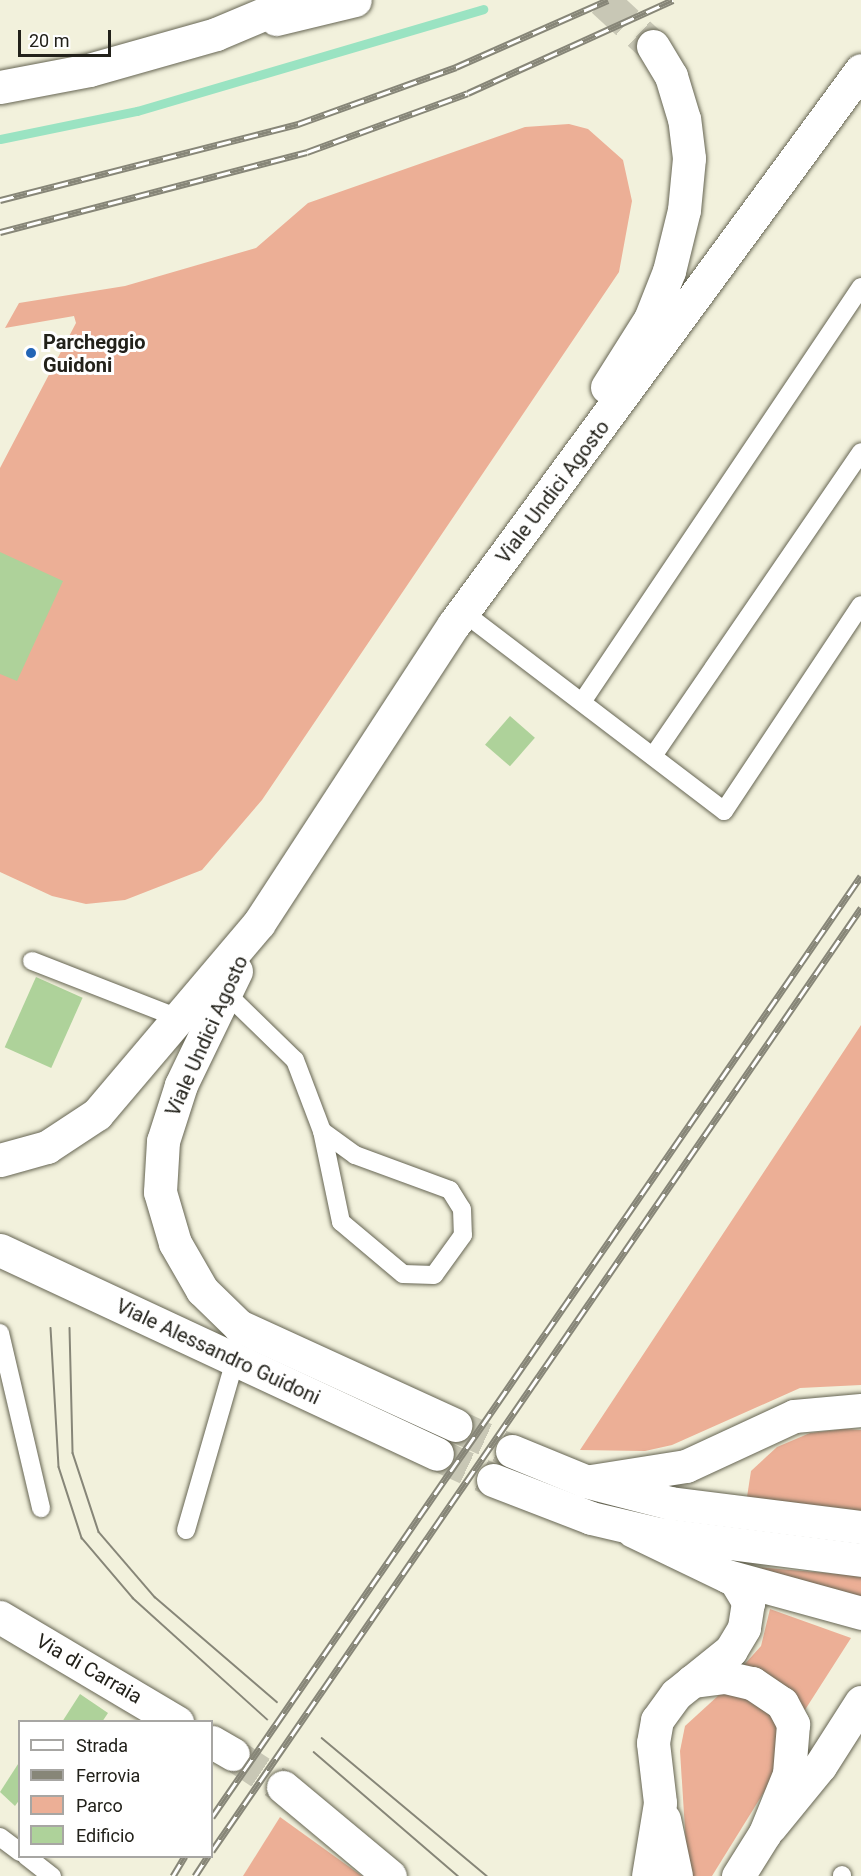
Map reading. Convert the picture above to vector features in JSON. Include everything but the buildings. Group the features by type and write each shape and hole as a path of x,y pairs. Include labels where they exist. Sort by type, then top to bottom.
{"main road":[{"path":"216,33 297,0"},
{"path":"0,87 89,70 216,33 355,0"},
{"path":"469,603 650,319 669,271 689,158 675,86 653,46"},
{"name":"Viale Undici Agosto","path":"0,1160 47,1146 97,1114 181,1019 259,923 469,603 861,70"},
{"name":"Viale Undici Agosto","path":"253,1333 202,1290 175,1243 160,1192 171,1111 259,923"},
{"name":"Viale Alessandro Guidoni","path":"0,1250 437,1454"},
{"name":"Viale Alessandro Guidoni","path":"253,1333 455,1425"},
{"path":"585,1481 686,1466 820,1411 861,1410"},
{"path":"820,1411 861,1418"},
{"path":"512,1451 585,1481 728,1513 861,1527"},
{"path":"493,1480 623,1526 727,1576 861,1613"},
{"path":"623,1526 743,1548 861,1560"},
{"path":"676,1876 660,1803 654,1730 666,1706 692,1681 731,1650 744,1628 746,1593 727,1576"},
{"name":"Via di Carraia","path":"2,1622 174,1720"},
{"path":"692,1681 745,1680 786,1709 795,1747 765,1833"},
{"path":"738,1876 765,1833 820,1766 861,1702"},
{"path":"283,1787 390,1876"},
{"path":"648,1876 660,1803"}],"lane":[{"path":"582,702 861,287"},
{"path":"653,756 861,452"},
{"path":"469,603 582,702 724,811 861,605"},
{"path":"32,961 181,1019"},
{"path":"226,993 295,1060 322,1131 341,1222 402,1274 434,1275 463,1235 462,1209 450,1190 355,1155 322,1131"},
{"path":"0,1333 41,1508"},
{"path":"186,1530 235,1360"},
{"path":"0,1837 18,1850"},
{"path":"27,1858 52,1876"}],"green space":[{"path":"569,124 588,129 623,160 632,201 619,272 262,800 202,870 125,900 86,904 52,896 0,872 0,468 76,323 74,316 5,328 19,303 125,286 256,248 308,203 525,127"},
{"path":"861,1025 861,1385 800,1388 672,1445 645,1451 580,1450"},
{"path":"845,1429 861,1430 861,1512 747,1497 751,1471 777,1447 810,1433"},
{"path":"756,1567 861,1576 861,1597"},
{"path":"770,1609 851,1638 803,1713 744,1665 761,1646"},
{"path":"720,1694 739,1694 777,1715 782,1763 712,1876 688,1876 680,1751 685,1726"},
{"path":"280,1817 362,1876 243,1876"}],"waterway":[{"path":"0,139 137,111 483,9"}],"tunnel":[{"path":"603,0 653,46"},
{"path":"455,1425 512,1451"},
{"path":"437,1454 493,1480"},
{"path":"233,1754 283,1787"}],"tram line":[{"path":"51,1328 59,1467 82,1538 133,1598 267,1719"},
{"path":"70,1328 73,1453 99,1532 155,1597 277,1702"},
{"path":"322,1738 487,1876"},
{"path":"314,1752 458,1876"}],"railway":[{"path":"0,200 298,124 456,67 608,0"},
{"path":"0,232 307,152 468,93 673,0"},
{"path":"213,1816 861,876"},
{"path":"213,1850 861,908"},
{"path":"173,1876 184,1858"},
{"path":"195,1876 207,1858"}],"place":[{"name":"Parcheggio Guidoni","path":"31,353"}]}
